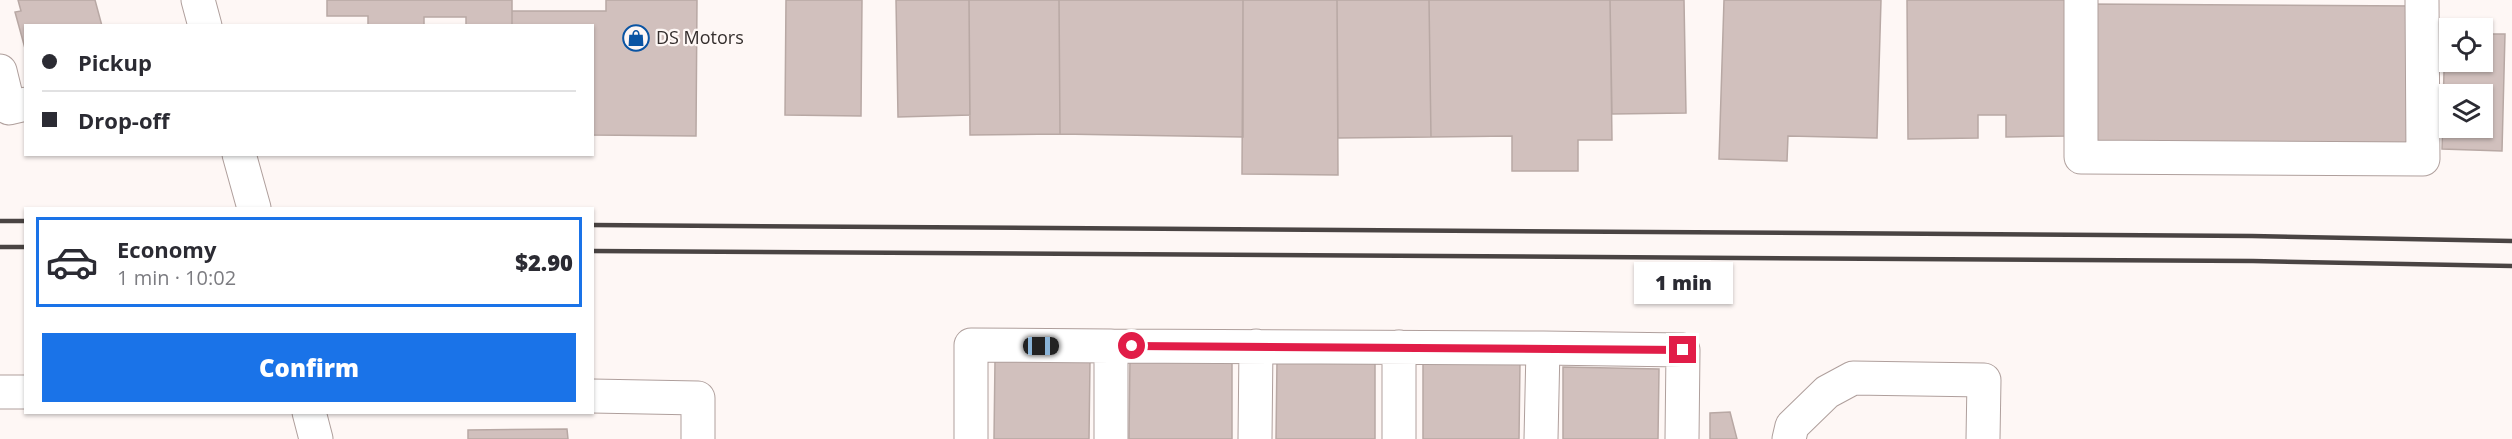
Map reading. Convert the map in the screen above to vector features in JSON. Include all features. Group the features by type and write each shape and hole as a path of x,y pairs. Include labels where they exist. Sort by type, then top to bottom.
{"street":[{"path":"198,0 204,24"},
{"path":"2081,0 2081,157 2423,159 2422,0"},
{"path":"0,71 9,108 24,104"},
{"path":"240,156 254,207"},
{"path":"971,439 971,345 1683,350 1682,439"},
{"path":"1111,346 1111,439"},
{"path":"1255,439 1256,346"},
{"path":"1399,347 1399,439"},
{"path":"1541,439 1543,348"},
{"path":"1789,439 1792,426 1827,392 1853,378 1984,380 1983,439"},
{"path":"0,392 24,392"},
{"path":"594,396 698,398 698,439"},
{"path":"310,414 316,439"}],"building":[{"path":"18,0 95,0 101,24 24,24 24,45 15,12 21,11"},
{"path":"327,0 512,0 512,24 466,24 466,17 424,17 424,24 368,24 368,16 327,16"},
{"path":"606,0 697,0 696,136 594,135 594,24 512,24 512,11 606,11"},
{"path":"786,0 862,0 861,116 785,115"},
{"path":"896,0 969,0 970,115 898,117"},
{"path":"969,0 1059,0 1060,134 970,135"},
{"path":"1059,0 1243,0 1243,137 1060,134"},
{"path":"1243,0 1337,0 1338,175 1242,174"},
{"path":"1337,0 1429,0 1431,137 1338,138"},
{"path":"1429,0 1610,0 1612,140 1578,140 1578,171 1512,171 1512,136 1431,137"},
{"path":"1610,0 1684,0 1686,113 1612,114"},
{"path":"1724,0 1881,0 1877,138 1788,136 1787,161 1719,159"},
{"path":"1907,0 2065,0 2067,136 2006,137 2006,115 1978,115 1978,138 1908,139"},
{"path":"2087,4 2415,6 2414,144 2086,141"},
{"path":"2493,34 2505,34 2502,151 2442,149 2442,138 2493,138 2493,84 2444,84 2444,72 2493,72"},
{"path":"1130,357 1232,359 1232,439 1129,439"},
{"path":"995,360 1090,361 1089,439 994,439"},
{"path":"1277,360 1375,362 1375,439 1276,439"},
{"path":"1423,362 1520,363 1519,439 1423,439"},
{"path":"1563,367 1659,369 1658,439 1563,439"},
{"path":"1730,412 1737,439 1710,439 1710,413"},
{"path":"567,429 568,439 468,439 468,430"}],"railway":[{"path":"0,221 24,221"},
{"path":"594,225 2252,236 2512,241"},
{"path":"0,247 24,247"},
{"path":"594,251 2253,261 2512,266"}],"place":[{"name":"DS Motors","path":"636,38"}],"route":[{"path":"1132,346 1683,350"}]}
